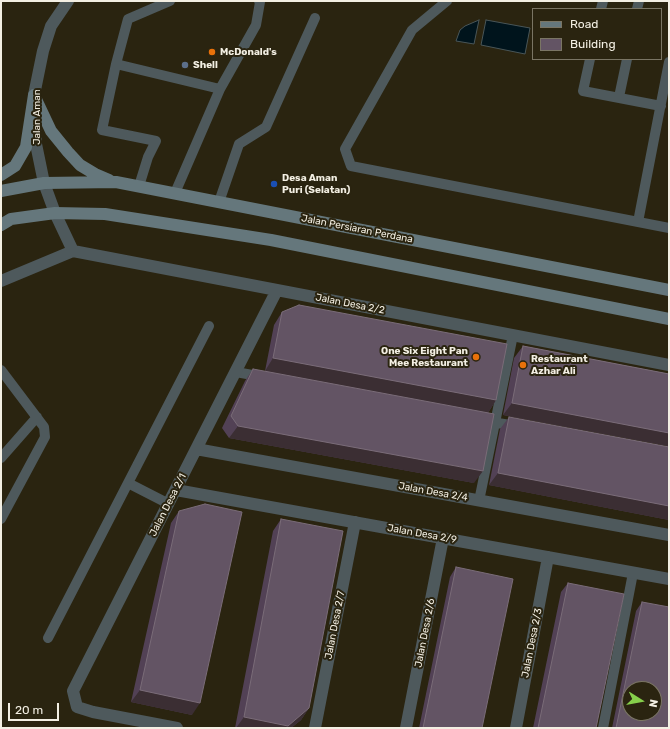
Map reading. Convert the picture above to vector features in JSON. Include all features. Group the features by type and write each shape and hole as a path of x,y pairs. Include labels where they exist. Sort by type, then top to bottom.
{"main road":[{"path":"1,175 15,166 26,147 34,95"},
{"path":"34,95 51,131 80,165 95,174 116,182"},
{"name":"Jalan Persiaran Perdana","path":"1,191 44,183 116,182 669,290"},
{"path":"1,225 11,219 55,213 105,214 271,240 669,319"}],"street":[{"name":"Jalan Aman","path":"55,213 44,183 36,144 34,95 43,51 51,26 68,1"},
{"path":"1,281 73,251 55,213"},
{"name":"Jalan Desa 2/2","path":"73,251 669,366"},
{"name":"Jalan Desa 2/1","path":"177,728 93,712 77,707 74,692 277,290"},
{"name":"Jalan Desa 2/4","path":"196,450 669,535"},
{"name":"Jalan Desa 2/9","path":"176,490 669,579"},
{"name":"Jalan Desa 2/7","path":"315,728 355,522"},
{"name":"Jalan Desa 2/6","path":"406,728 443,538"},
{"name":"Jalan Desa 2/3","path":"516,728 548,557"}],"lane":[{"path":"139,186 148,157 156,141 102,130 116,64 128,19 170,1"},
{"path":"175,194 220,89 256,25 259,1"},
{"path":"447,1 412,30 345,149 351,166 669,228"},
{"path":"219,202 239,144 266,127 315,18"},
{"path":"590,60 583,91 661,106"},
{"path":"619,97 627,60"},
{"path":"638,222 669,62"},
{"path":"116,64 220,89"},
{"path":"48,638 209,326"},
{"path":"479,501 513,336"},
{"path":"1,370 44,427 45,437 1,519"},
{"path":"236,372 274,379"},
{"path":"1,458 37,417"},
{"path":"472,418 525,428"},
{"path":"128,483 169,504"},
{"path":"603,728 634,573"}],"water":[{"path":"479,20 474,44 456,41 460,30 465,26"},
{"path":"486,20 530,28 525,54 481,45"}],"building":[{"path":"299,305 507,344 496,400 273,358 282,312"},
{"path":"523,346 669,374 669,433 512,403"},
{"path":"253,369 494,414 483,471 238,426 231,416"},
{"path":"509,417 669,447 669,506 498,473"},
{"path":"205,504 242,512 200,703 140,690 179,511"},
{"path":"281,519 343,531 309,708 288,726 244,717"},
{"path":"456,567 513,579 482,728 423,728"},
{"path":"568,583 624,594 596,728 538,728"},
{"path":"642,602 669,607 669,728 616,728 622,699 622,721 662,721 662,681 626,681"}],"place":[{"name":"McDonald's","path":"212,52"},
{"name":"Shell","path":"185,65"},
{"name":"Desa Aman Puri (Selatan)","path":"274,184"},
{"name":"One Six Eight Pan Mee Restaurant","path":"476,357"},
{"name":"Restaurant Azhar Ali","path":"523,365"}]}
